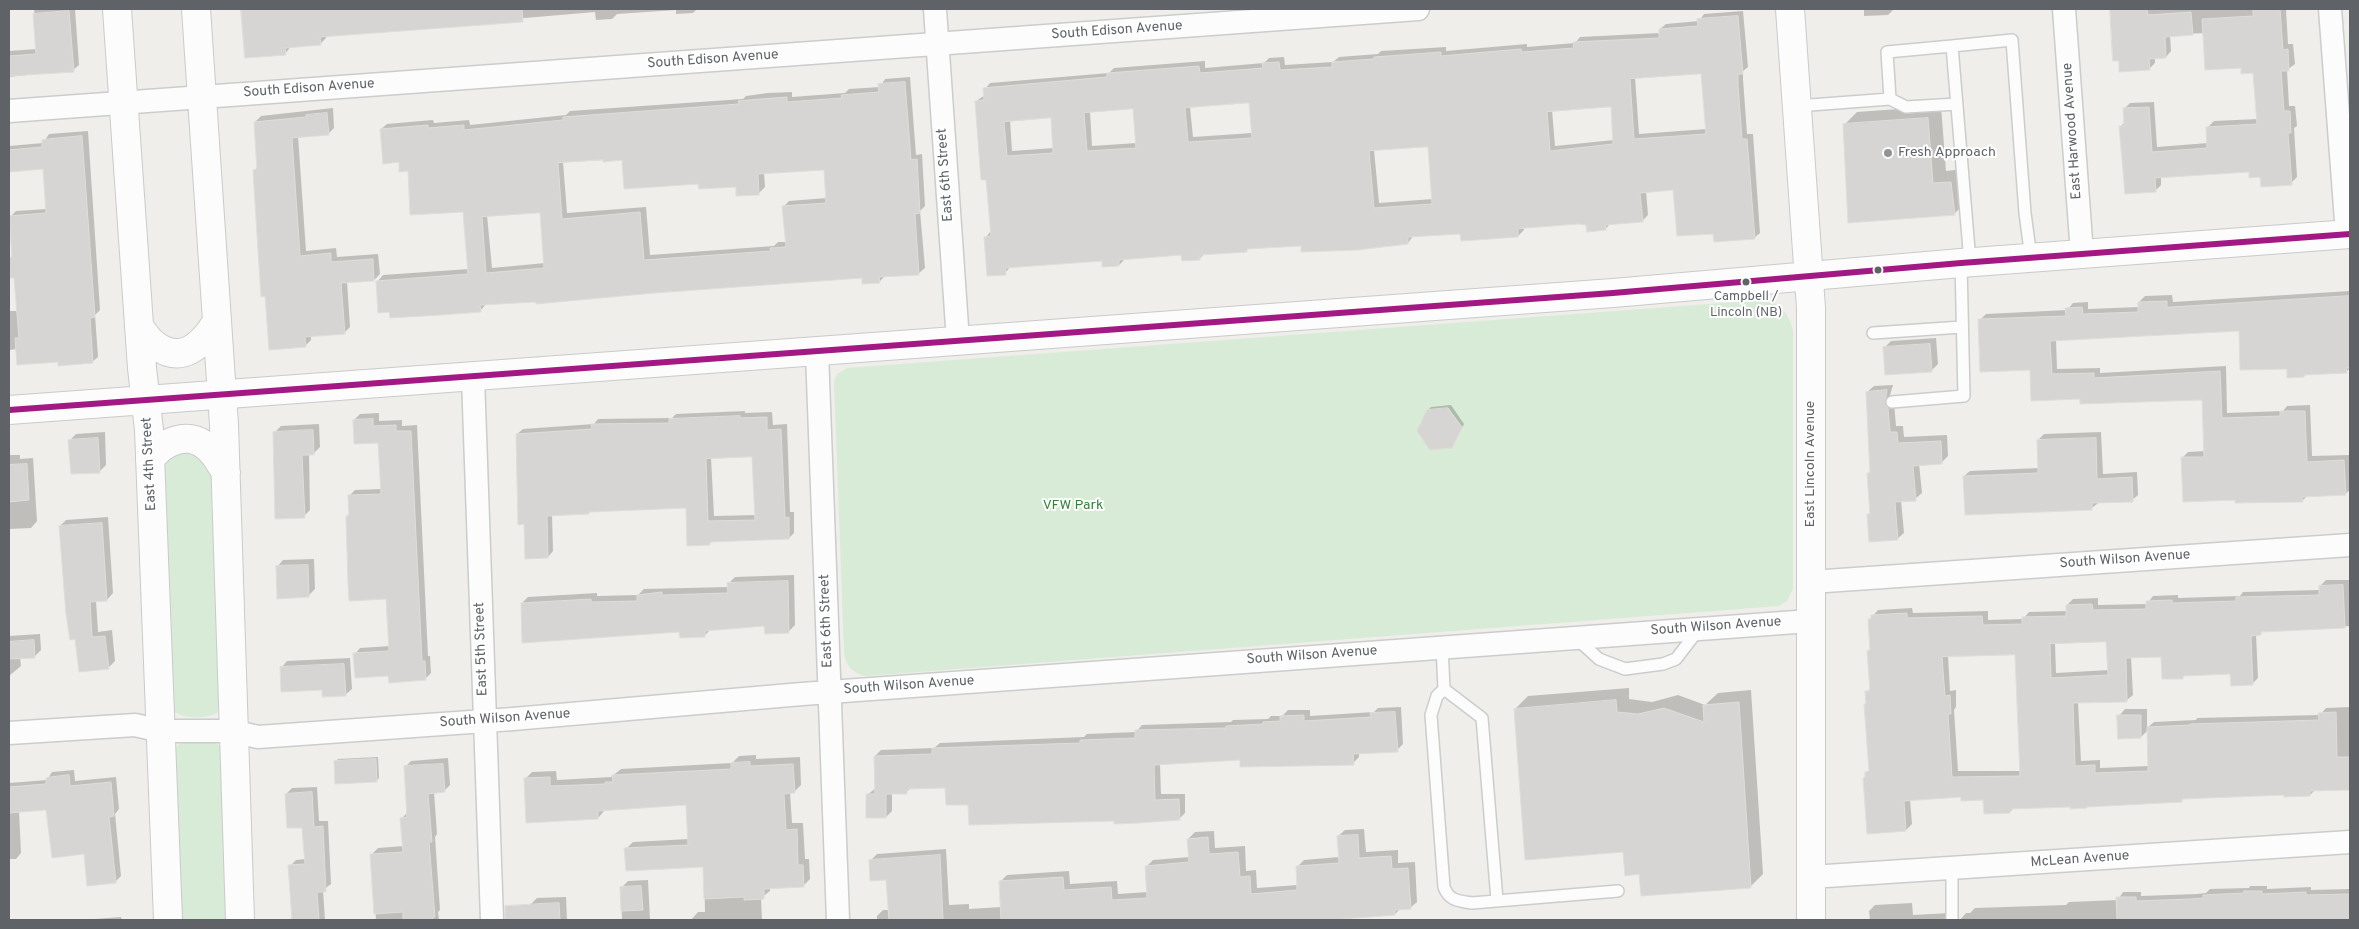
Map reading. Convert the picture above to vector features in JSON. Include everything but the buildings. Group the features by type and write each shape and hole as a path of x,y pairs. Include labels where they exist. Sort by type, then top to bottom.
{"street":[{"name":"East 4th Street","path":"117,9 150,460 168,920"},
{"path":"196,9 226,472 232,731 240,920"},
{"name":"East 6th Street","path":"935,9 958,340"},
{"name":"South Edison Avenue","path":"9,111 1418,9"},
{"name":"East Lincoln Avenue","path":"1790,9 1810,276 1810,920"},
{"name":"East Harwood Avenue","path":"2064,9 2082,254"},
{"path":"9,410 1603,293 1966,262 2349,234 2330,9"},
{"path":"139,327 154,345 171,352 187,352 200,345 216,323"},
{"name":"East 6th Street","path":"817,352 838,920"},
{"name":"East 5th Street","path":"474,377 492,920"},
{"path":"150,460 158,449 168,443 182,439 196,439 207,447 226,472"},
{"name":"South Wilson Avenue","path":"1810,582 2350,545"},
{"name":"South Wilson Avenue","path":"9,732 135,725 161,731 232,731 258,737 1442,646 1810,621"},
{"name":"McLean Avenue","path":"1811,877 2350,842"}],"lane":[{"path":"1890,99 1887,52 2012,40 2025,213 2031,258"},
{"path":"1892,402 1964,396 1962,327 1966,262 1958,104 1952,46"},
{"path":"1797,106 1890,99 1906,107 1958,104"},
{"path":"1873,333 1962,327"},
{"path":"1575,637 1599,659 1625,669 1663,664 1676,660 1699,628"},
{"path":"1442,646 1444,689 1437,696 1431,715 1444,887 1447,895 1456,901 1472,903 1618,891"},
{"path":"1444,689 1482,718 1497,900"},
{"path":"1952,869 1952,920"}],"green space":[{"name":"VFW Park","path":"1763,300 1774,303 1783,310 1793,330 1793,589 1787,601 1779,606 866,676 850,668 846,660 844,651 834,381 837,374 847,368"},
{"path":"183,448 211,462 220,706 217,713 201,717 183,716 173,711 162,468 168,453"},
{"path":"184,742 212,742 219,745 223,752 229,920 179,920 173,752 178,745"}],"transit line":[{"path":"9,410 1613,293 1961,263 2350,234"}],"place":[{"name":"Fresh Approach","path":"1888,153"},
{"name":"Campbell / Lincoln (NB)","path":"1746,282"}]}
